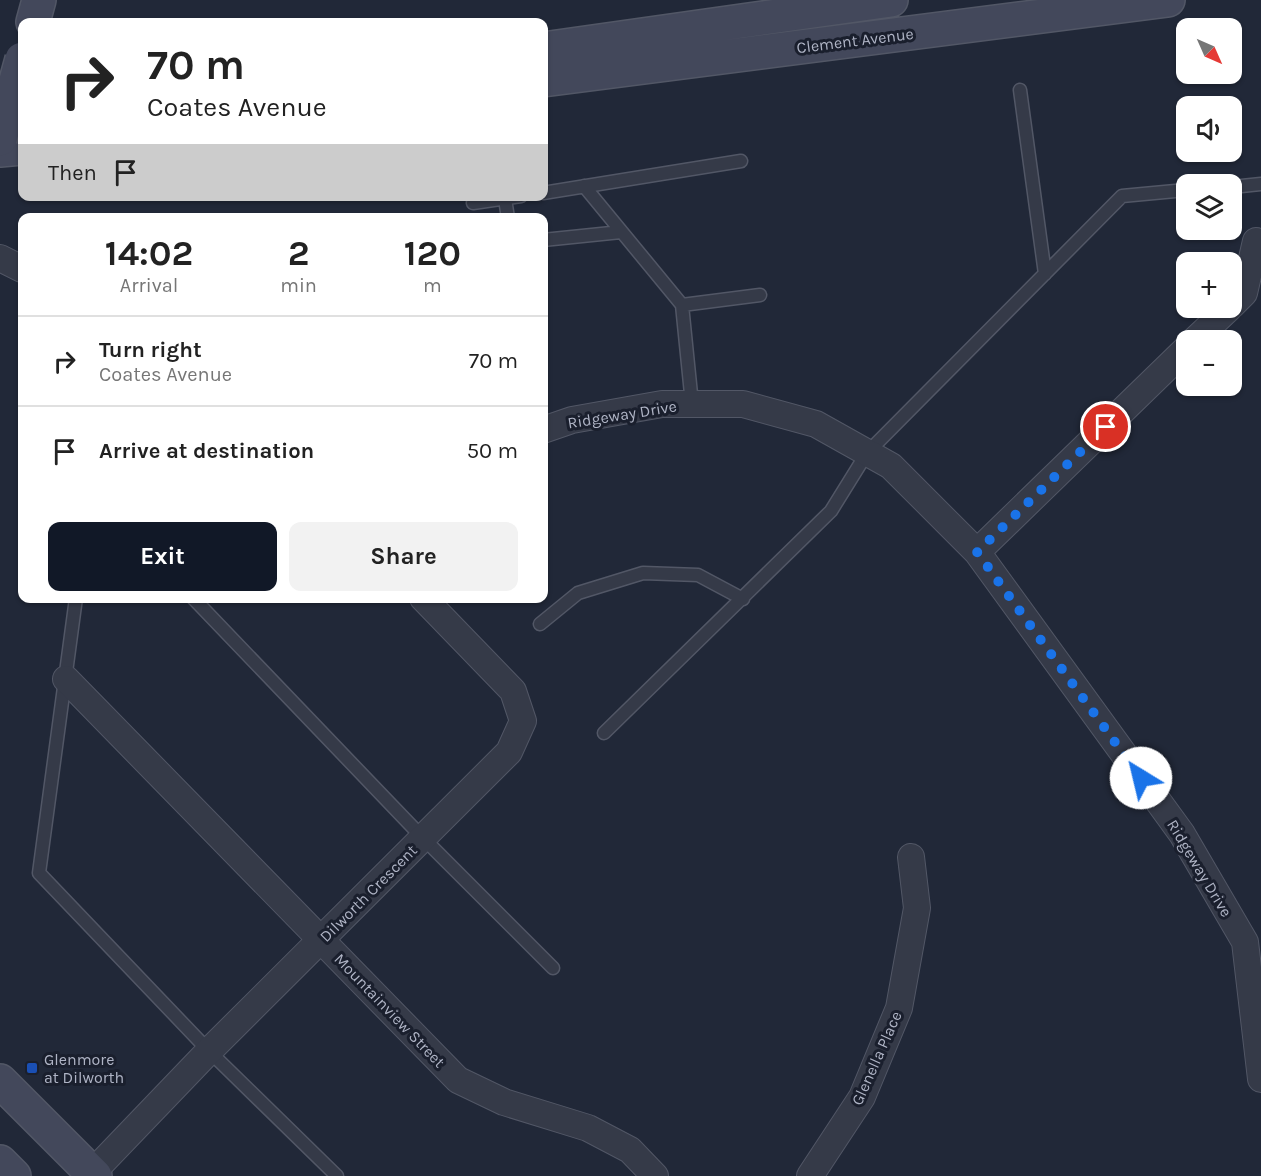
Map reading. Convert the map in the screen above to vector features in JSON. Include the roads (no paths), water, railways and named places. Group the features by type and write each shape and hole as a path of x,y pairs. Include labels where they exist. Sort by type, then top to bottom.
{"main road":[{"path":"34,18 39,0"},
{"name":"Clement Avenue","path":"548,48 891,0"},
{"name":"Clement Avenue","path":"548,80 1168,0"},
{"path":"0,139 18,74"},
{"path":"0,119 18,117"},
{"path":"0,150 18,148"},
{"path":"0,1081 94,1175"},
{"path":"0,1162 14,1176"}],"street":[{"path":"1242,295 1256,241"},
{"path":"0,258 18,267"},
{"path":"1205,330 1218,318"},
{"path":"977,552 1176,359"},
{"name":"Ridgeway Drive","path":"548,428 572,420 651,406 743,404 816,424 891,466 977,552 1182,834 1253,938 1261,1079"},
{"name":"Dilworth Crescent","path":"94,1175 209,1051 509,752 523,722 513,691 428,603"},
{"name":"Mountainview Street","path":"66,679 458,1080 504,1102 588,1128 630,1150 655,1176"},
{"name":"Glenella Place","path":"810,1176 862,1097 899,1008 917,908 911,857"}],"lane":[{"path":"1020,90 1045,274"},
{"path":"548,192 741,161"},
{"path":"1242,186 1261,184"},
{"path":"584,186 682,305 692,404"},
{"path":"604,734 831,512 867,453 1122,196 1176,191"},
{"path":"473,202 484,201"},
{"path":"548,239 621,232"},
{"path":"682,305 760,295"},
{"path":"540,624 578,593 643,573 698,575 743,599"},
{"path":"75,603 39,873 209,1051 337,1176"},
{"path":"198,603 423,838 553,968"}],"place":[{"name":"Glenmore at Dilworth","path":"32,1068"}]}
